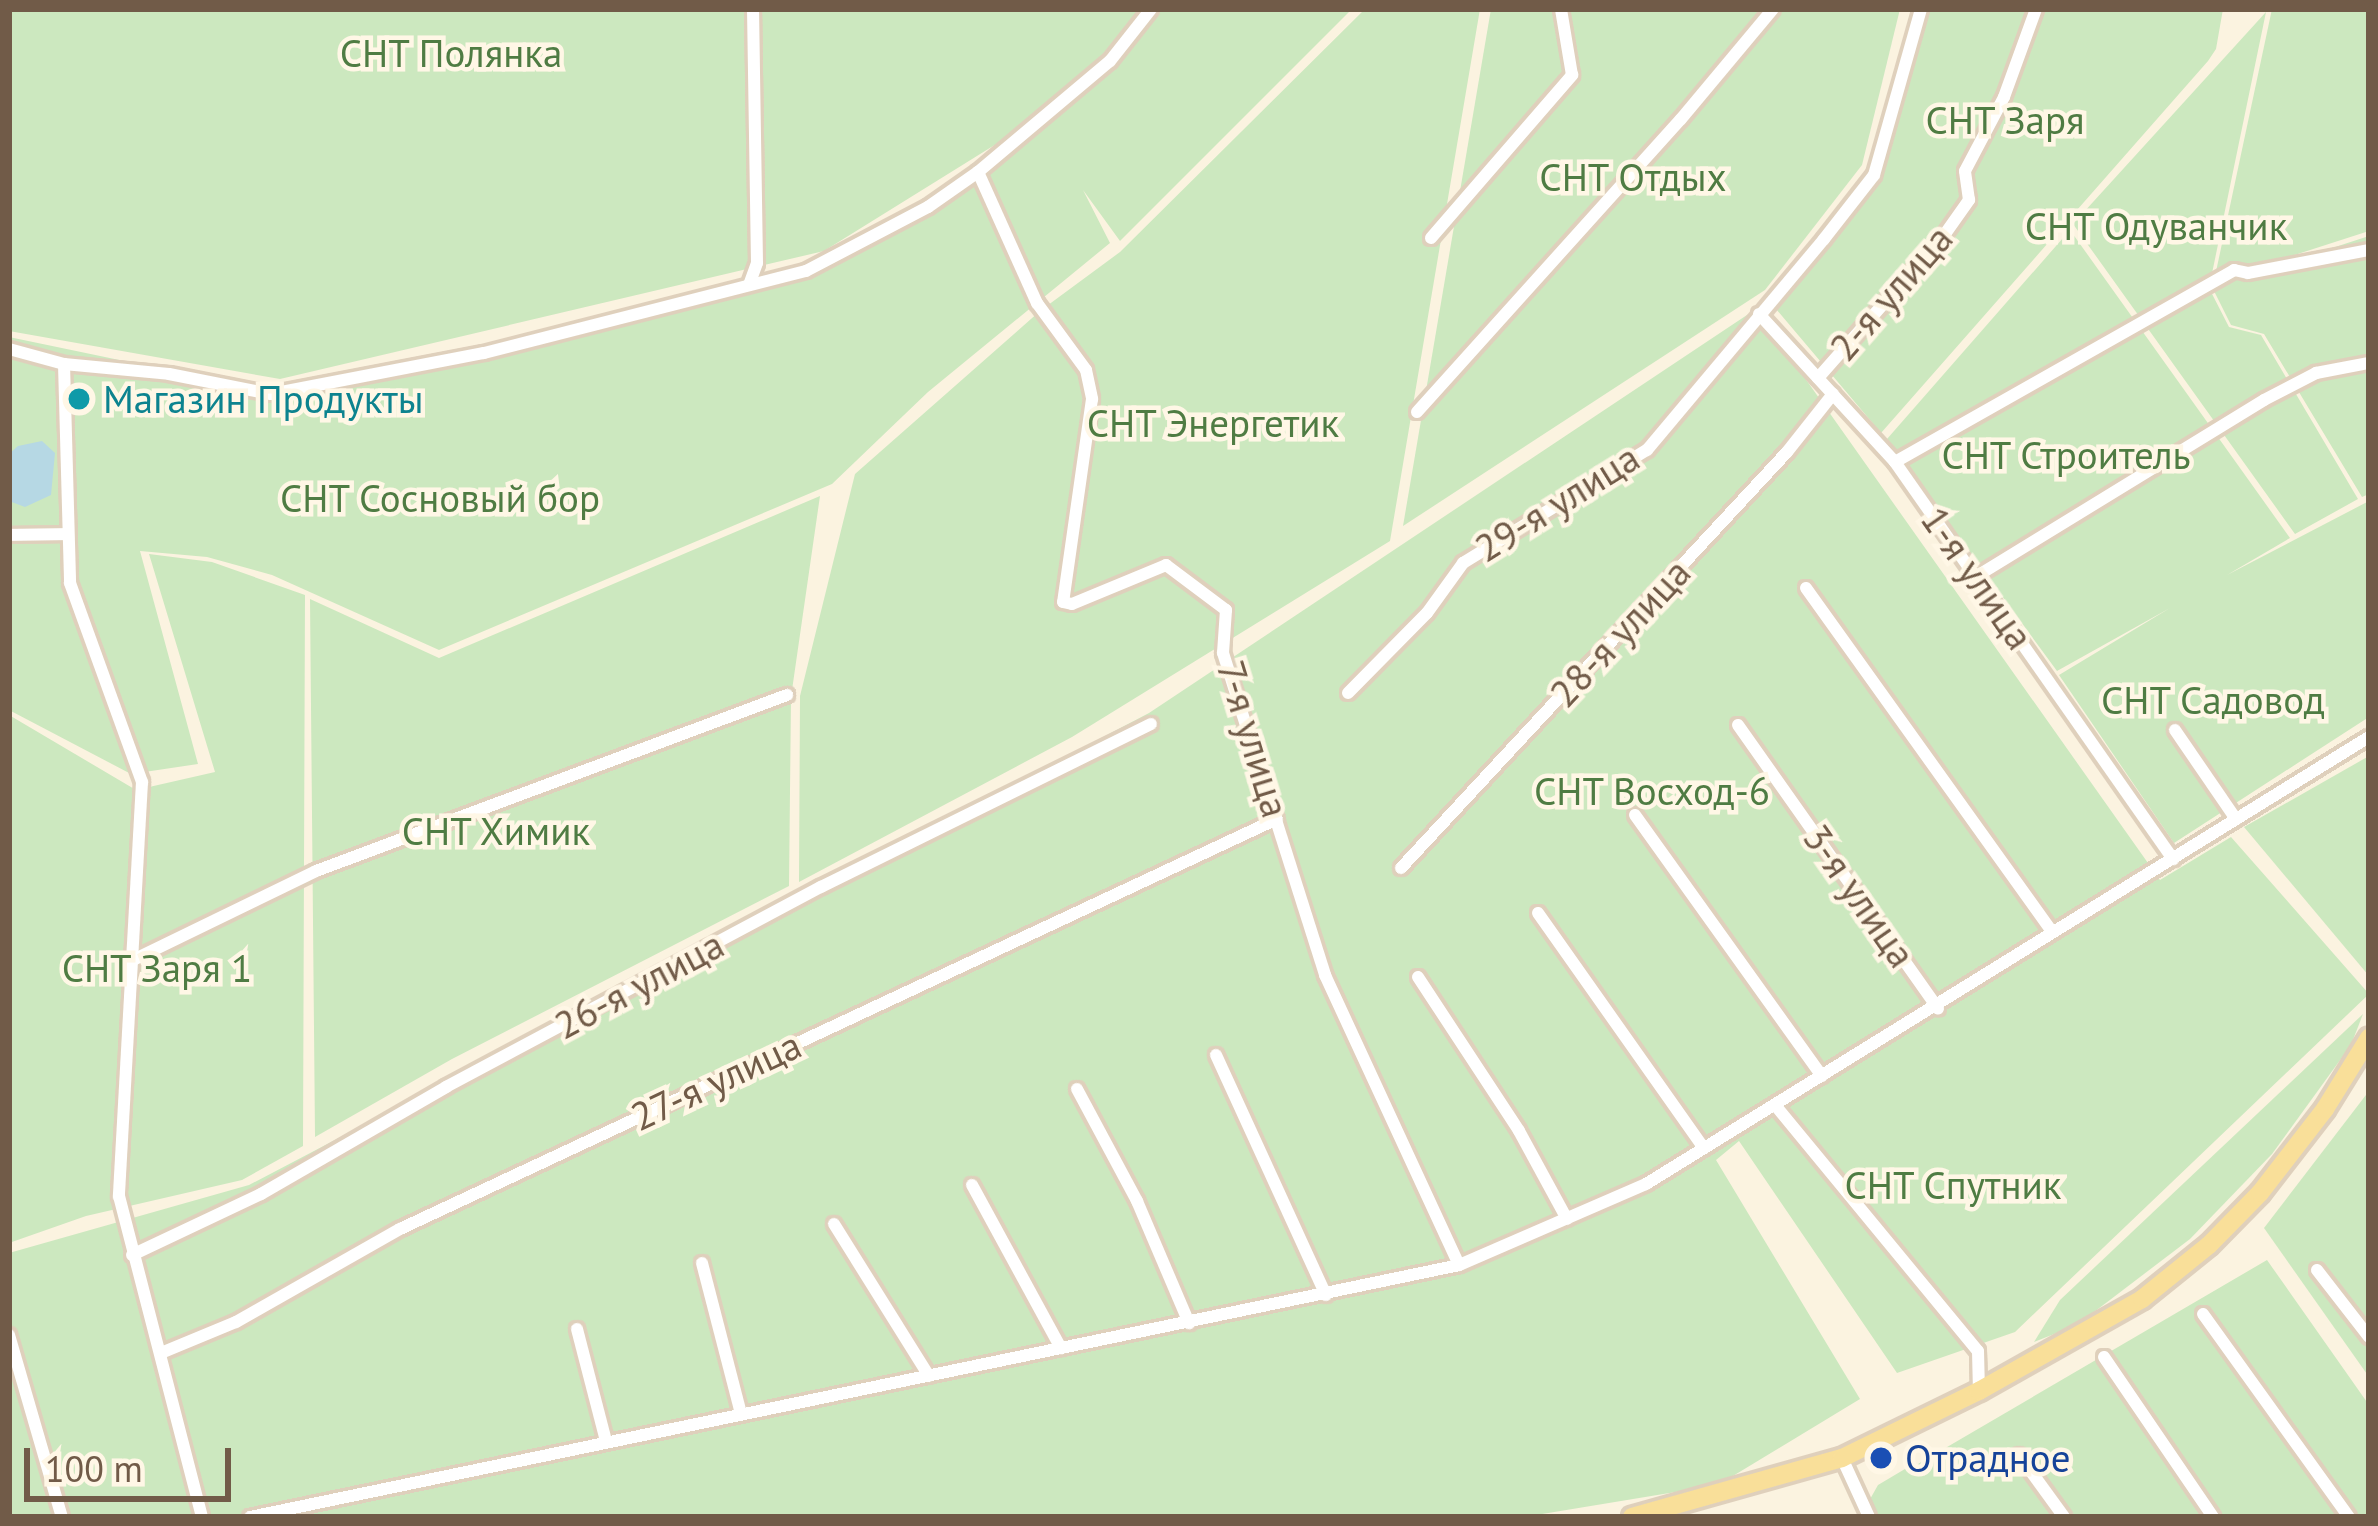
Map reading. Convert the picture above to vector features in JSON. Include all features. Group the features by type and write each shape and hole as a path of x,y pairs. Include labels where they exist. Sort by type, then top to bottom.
{"main road":[{"path":"1632,1517 1842,1458 1979,1391 2142,1299 2209,1245 2272,1178 2369,1038"}],"street":[{"path":"749,285 758,263 753,9"},
{"path":"9,349 64,364 169,374 271,394 484,353 806,271 928,207 978,172 1110,61 1150,9"},
{"path":"1431,238 1572,75 1561,9"},
{"path":"1417,412 1773,9"},
{"name":"29-я улица","path":"1348,693 1427,613 1463,563 1646,450 1874,175 1921,9"},
{"name":"2-я улица","path":"1818,378 1946,234 1969,200 1965,171 2004,97 2036,9"},
{"name":"7-я улица","path":"978,172 1037,303 1086,370 1092,398 1063,602 1072,604 1166,565 1226,610 1223,653 1324,974 1459,1265"},
{"path":"1895,462 2234,270 2248,273 2369,250"},
{"name":"1-я улица","path":"1760,312 1895,462 2173,859"},
{"path":"1977,576 2316,373 2369,363"},
{"path":"64,364 70,583 142,782 119,1196 202,1517"},
{"name":"28-я улица","path":"1401,868 1772,469 1833,394"},
{"path":"9,535 67,534"},
{"path":"1806,588 2052,931"},
{"path":"133,960 316,871 787,695"},
{"name":"26-я улица","path":"132,1255 261,1194 446,1087 821,887 1151,724"},
{"name":"3-я улица","path":"1738,724 1937,1009"},
{"path":"2175,730 2236,819"},
{"path":"250,1517 1459,1265 1646,1184 1937,1009 2052,931 2369,737"},
{"path":"1635,815 1822,1076"},
{"name":"27-я улица","path":"161,1353 236,1322 400,1229 1276,819"},
{"path":"1538,913 1704,1148"},
{"path":"1418,977 1519,1131 1567,1219"},
{"path":"1216,1054 1326,1295"},
{"path":"1077,1090 1136,1201 1189,1323"},
{"path":"1775,1105 1978,1351 1979,1391"},
{"path":"972,1185 1061,1348"},
{"path":"834,1224 929,1376"},
{"path":"702,1263 741,1414"},
{"path":"2317,1270 2369,1337"},
{"path":"2203,1314 2349,1517"},
{"path":"578,1329 606,1441"},
{"path":"9,1335 62,1517"},
{"path":"2104,1357 2212,1517"},
{"path":"2019,1455 2064,1517"},
{"path":"1842,1458 1869,1517"}],"green space":[{"path":"9,9 1352,9 1120,241 1083,190 1110,243 928,392 832,484 439,650 272,575 207,557 140,551 198,764 131,774 9,710 9,337 268,391 815,277 1039,125 1035,120 824,251 280,379 9,331"},
{"name":"СНТ Энергетик","path":"1365,9 1480,9 1390,541 1072,737 799,882 800,696 855,474 1040,311 1120,252"},
{"name":"СНТ Отдых","path":"1491,9 1900,9 1862,165 1765,290 1403,526"},
{"name":"СНТ Заря","path":"1913,9 2223,9 2216,49 2208,61 1881,433 1771,303 1883,155"},
{"path":"2272,9 2369,9 2369,231 2214,281"},
{"name":"СНТ Одуванчик","path":"2266,12 2209,288 2229,327 2261,335 2358,499 2295,534 2073,224"},
{"name":"СНТ Строитель","path":"2070,230 2290,538 2227,575 2369,501 2369,717 2174,843 2059,675 2170,608 2057,671 1887,439"},
{"path":"2369,236 2369,494 2362,497 2264,334 2231,325 2212,287"},
{"name":"СНТ Восход-6","path":"1756,309 2160,880 2231,837 2369,994 2015,1332 1897,1373 1739,1141 1716,1160 1860,1399 1718,1485 1524,1517 9,1517 9,1253 249,1185 1149,713"},
{"name":"СНТ Химик","path":"820,496 791,697 789,886 452,1059 315,1137 310,599 439,658"},
{"name":"СНТ Заря 1","path":"149,554 212,562 305,595 303,1146 242,1180 86,1216 9,1243 9,715 136,790 215,772"},
{"path":"2369,756 2369,976 2244,827"},
{"path":"2363,1014 2351,1045 2272,1154 2190,1239 2077,1325 2034,1342 2060,1300"},
{"path":"2369,1091 2369,1377 2264,1228"},
{"path":"2267,1260 2369,1405 2369,1517 1860,1517 1878,1485 1910,1466 1925,1476 1918,1464"}],"water":[{"path":"42,441 55,453 51,495 25,507 9,501 9,454 18,446"}],"place":[{"name":"Магазин Продукты","path":"79,399"},
{"name":"Отрадное","path":"1881,1458"}],"park label":[{"name":"СНТ Полянка","path":"451,53"},
{"name":"СНТ Сосновый бор","path":"440,498"},
{"name":"СНТ Садовод","path":"2213,700"},
{"name":"СНТ Спутник","path":"1953,1185"}]}
